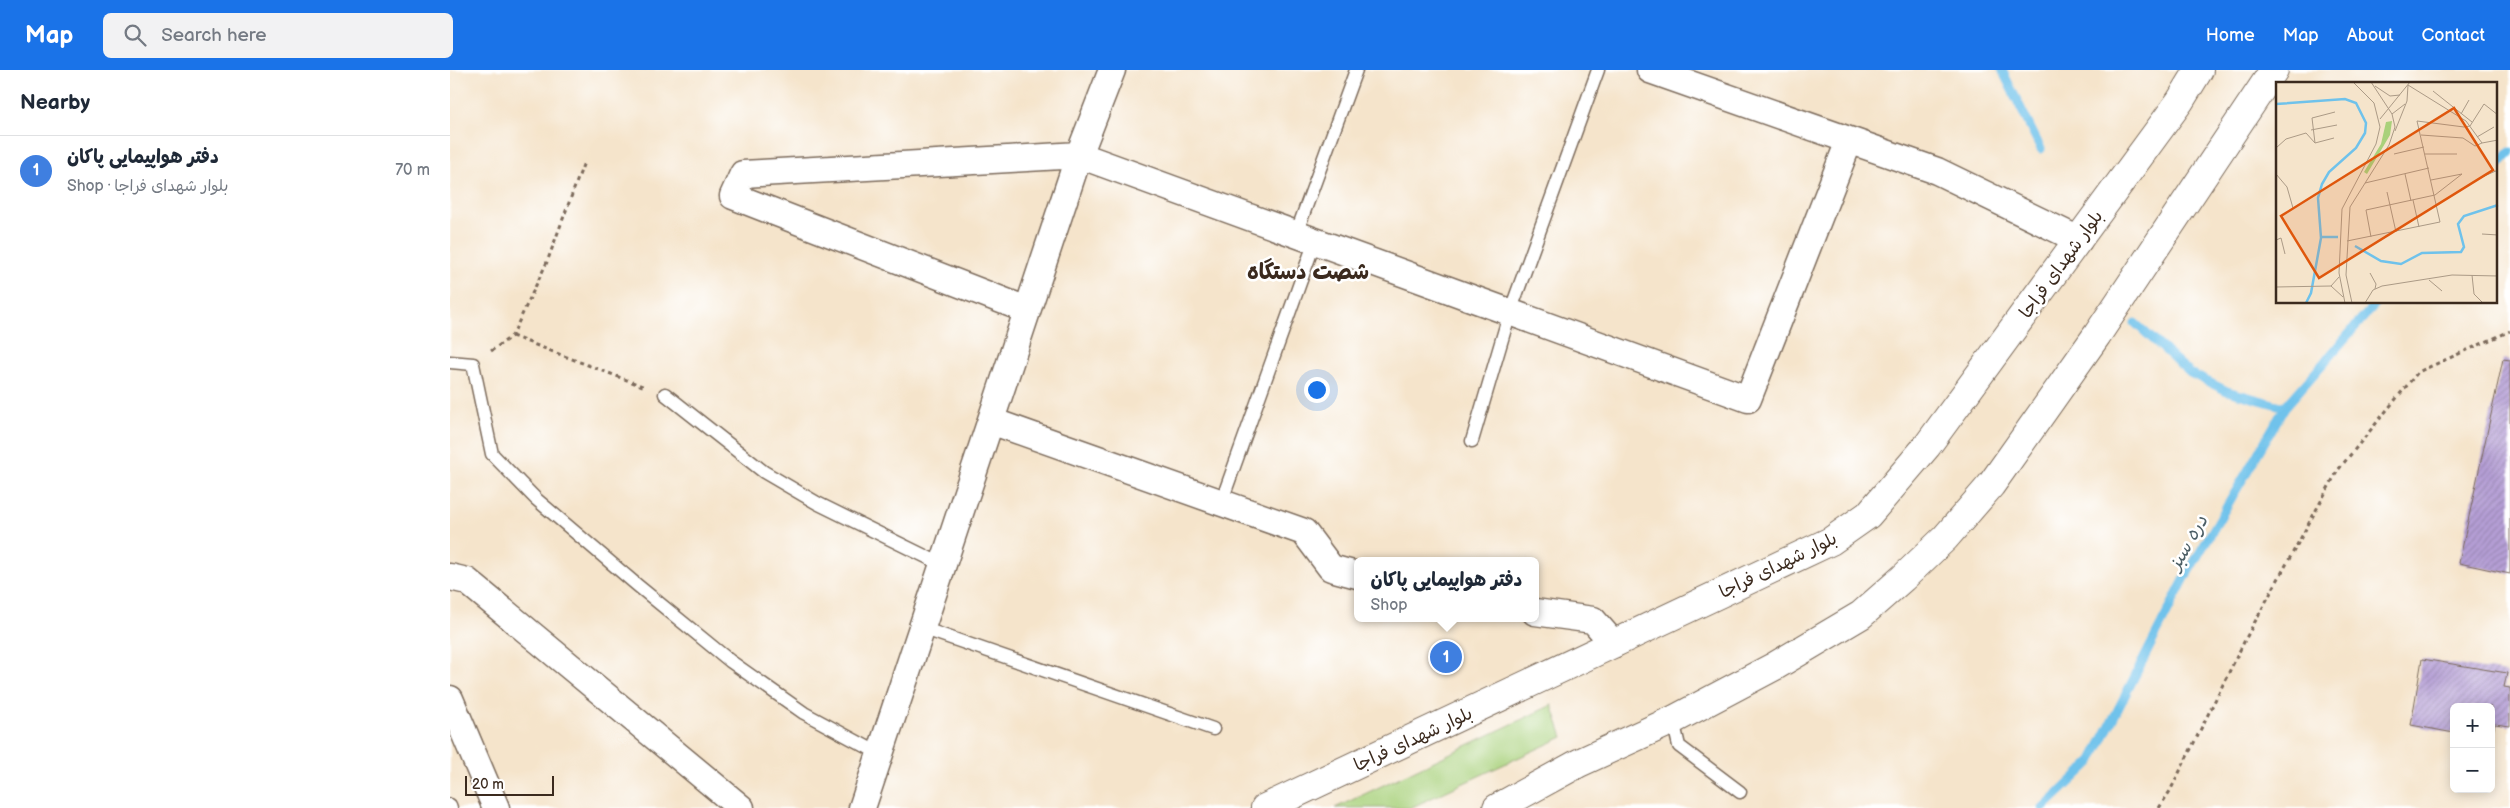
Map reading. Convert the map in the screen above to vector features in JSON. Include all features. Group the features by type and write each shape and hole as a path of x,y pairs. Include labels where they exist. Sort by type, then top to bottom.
{"main road":[{"name":"بلوار شهدای فراجا","path":"1265,808 1831,541 1868,515 1927,446 2180,101 2199,70"},
{"path":"1496,808 1579,763 1673,720 1775,666 1861,615 1945,538 1991,485 2091,343 2274,70"}],"street":[{"path":"862,808 1079,155 1112,70"},
{"path":"1650,70 1937,171 2079,240"},
{"path":"1028,310 733,196 742,174 1079,155 1748,399 1849,140"},
{"path":"991,421 1304,532 1331,568 1354,574"},
{"path":"450,577 467,581 741,808"},
{"path":"1539,613 1593,620 1614,644"},
{"path":"450,699 496,808"}],"lane":[{"path":"1222,503 1356,70"},
{"path":"1472,441 1510,312 1598,70"},
{"path":"450,362 473,364 492,454 536,499 637,586 730,661 804,713 880,754"},
{"path":"666,394 764,472 818,503 943,565"},
{"path":"922,628 1214,729"},
{"path":"1673,720 1680,746 1740,792"}],"path":[{"path":"473,364 512,336 547,262 584,162"},
{"path":"2159,808 2170,791 2246,638 2338,470 2418,372 2510,331"},
{"path":"512,336 666,394"}],"green space":[{"path":"1552,705 1563,737 1410,808 1335,808"}],"building":[{"path":"2503,359 2510,360 2510,574 2459,563"},
{"path":"2422,659 2507,673 2504,687 2510,688 2510,726 2495,724 2495,703 2450,703 2450,732 2411,725"}],"waterway":[{"path":"2002,70 2041,149"},
{"name":"دره سبز","path":"2498,166 2510,152"},
{"name":"دره سبز","path":"2043,808 2091,762 2186,576 2285,407 2375,304"},
{"path":"2135,323 2190,373 2227,391 2285,407"}],"place":[{"name":"دفتر هواپیمایی پاکان","path":"1446,657"}],"district":[{"name":"شصت دستگاه","path":"1308,271"}]}
